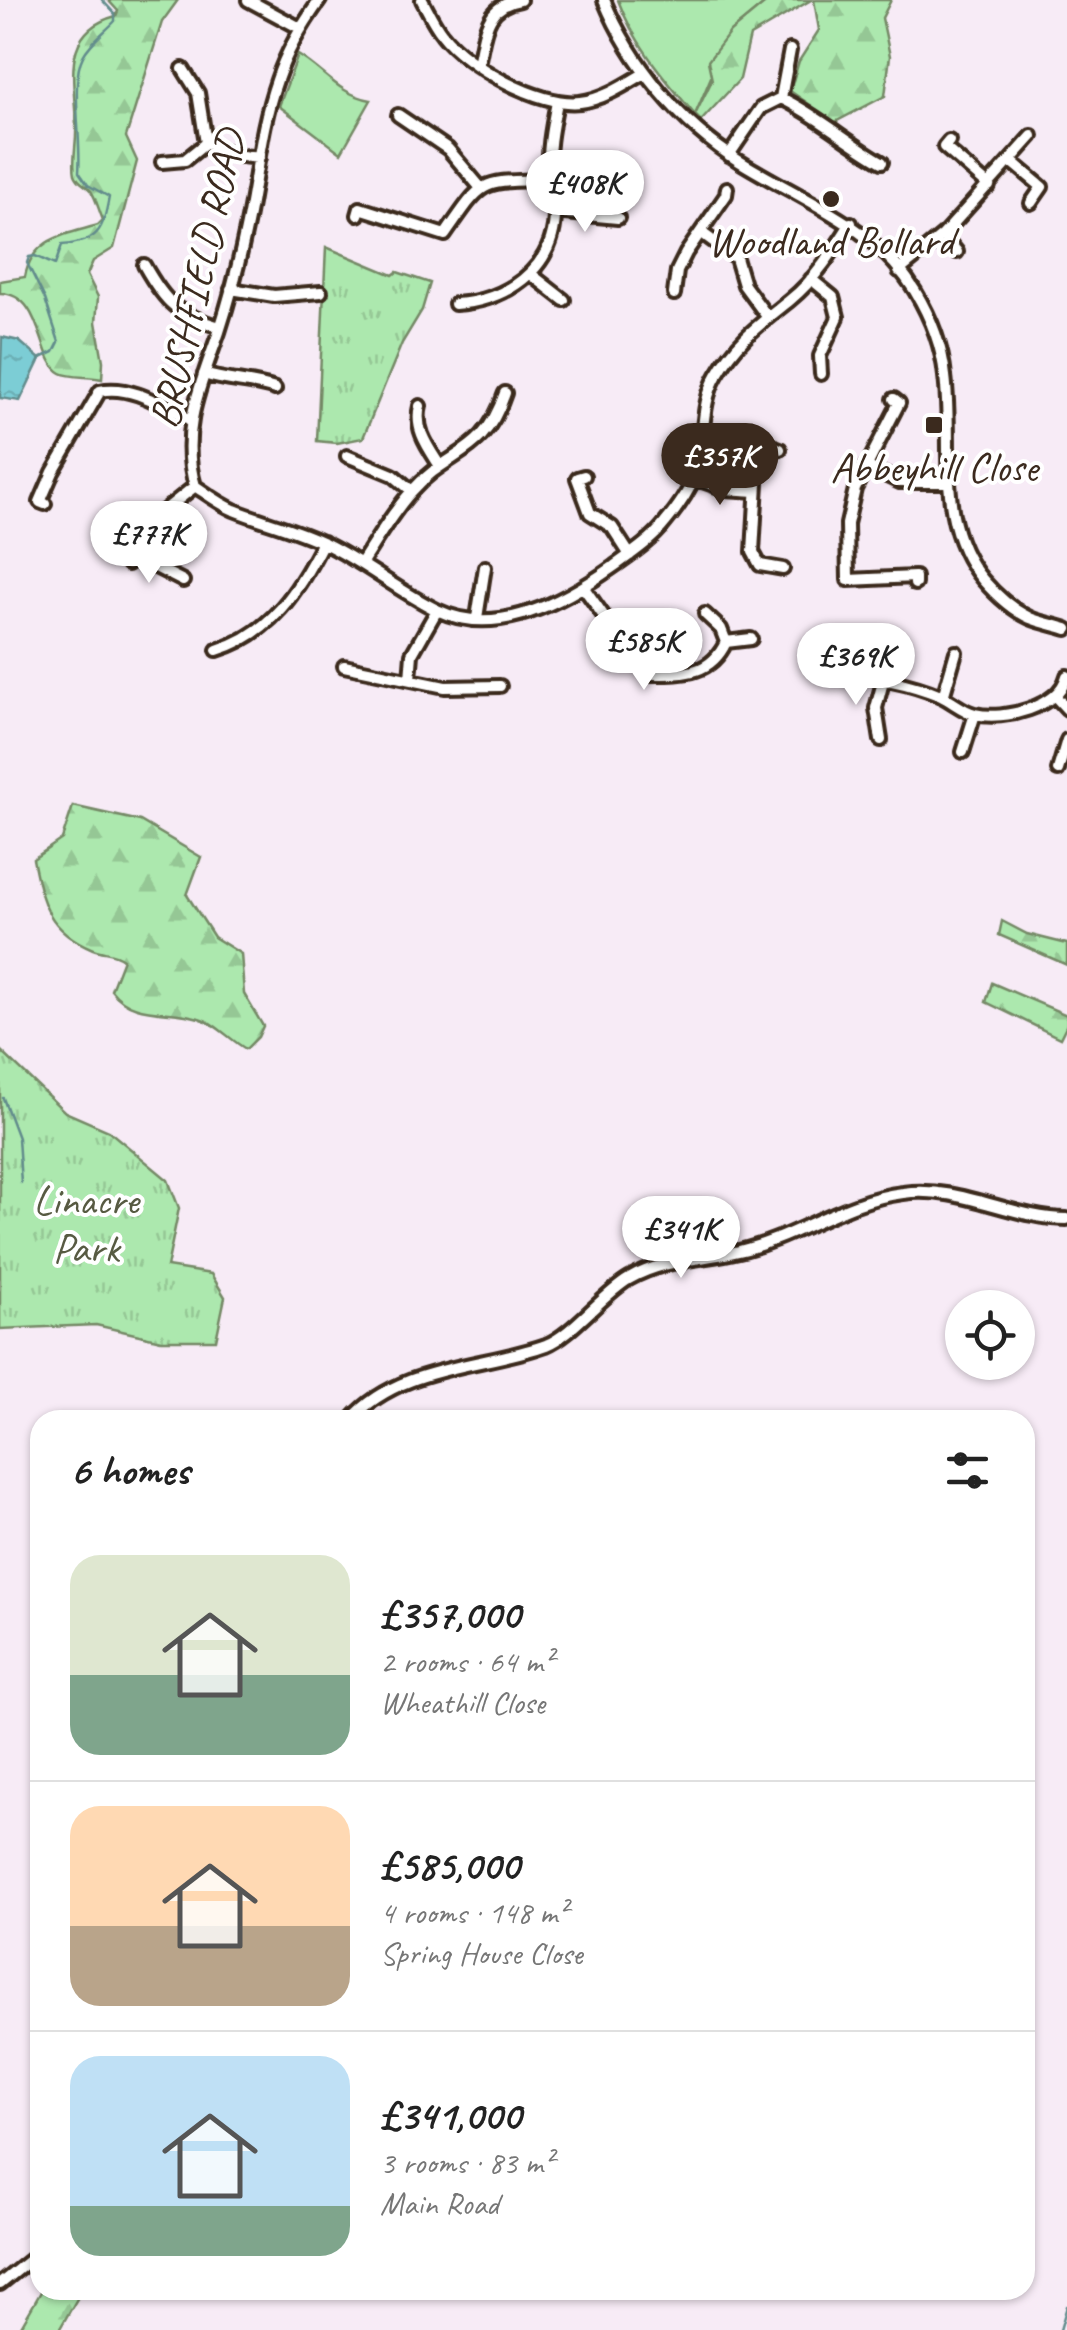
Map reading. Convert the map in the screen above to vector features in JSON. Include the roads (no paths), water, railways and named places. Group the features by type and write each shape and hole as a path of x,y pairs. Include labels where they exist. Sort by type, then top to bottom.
{"street":[{"path":"248,0 300,28"},
{"name":"BRUSHFIELD ROAD","path":"320,0 300,28 275,84 247,227 220,327 196,395 188,464 195,486 230,508 323,542 437,610"},
{"path":"422,0 442,35 478,64 518,88 557,102 591,100 614,92 645,73"},
{"path":"478,64 495,10 505,2 520,0"},
{"path":"604,0 645,73 704,136 730,155 851,223 914,289 939,347 947,393 952,520 968,562 998,596 1030,618 1067,629"},
{"path":"781,98 790,50"},
{"path":"184,70 198,93 206,143"},
{"path":"730,155 761,108 781,98"},
{"path":"781,98 882,162"},
{"path":"455,304 479,303 532,274 544,257 553,233 555,212 548,180 557,102"},
{"path":"398,115 448,149 480,186"},
{"path":"899,270 942,235 1032,136"},
{"path":"949,141 944,147 989,186"},
{"path":"206,143 234,155 258,158"},
{"path":"162,162 185,160 206,143"},
{"path":"1011,161 1042,186 1030,202"},
{"path":"358,216 360,208 445,235 480,186 548,180"},
{"path":"674,294 677,272 727,188"},
{"path":"555,212 618,218"},
{"path":"410,679 412,654 437,610 477,618 532,613 584,588 664,525 694,478 704,412 714,380 734,348 811,279 851,223"},
{"path":"702,233 736,258 744,286 766,316"},
{"path":"942,235 957,252"},
{"path":"144,265 159,293 188,317 220,327"},
{"path":"532,274 564,300"},
{"path":"811,279 833,297 838,317 820,356 821,374"},
{"path":"231,289 274,296 320,292"},
{"path":"204,374 275,389"},
{"path":"45,504 40,502 52,472 100,391 115,387 131,392 192,420"},
{"path":"362,562 412,491 486,433 504,393"},
{"path":"894,399 900,402 855,489 847,524 848,580 915,578 915,584"},
{"path":"420,406 417,420 440,466"},
{"path":"780,449 772,446 758,466 753,552 760,565 784,569"},
{"path":"347,456 393,476 412,491"},
{"path":"866,466 900,482 948,482"},
{"path":"584,476 577,478 590,512 612,528 630,555"},
{"path":"694,478 725,488 756,491"},
{"path":"184,580 130,559 149,523 195,486"},
{"path":"218,650 252,636 290,602 323,542"},
{"path":"477,618 485,567"},
{"path":"584,588 637,663 650,674 706,668 719,658 726,642 722,629 705,614"},
{"path":"726,642 751,640"},
{"path":"943,697 956,652"},
{"path":"344,666 445,688 500,686"},
{"path":"828,672 884,678 943,697 975,714 1040,707 1055,696 1067,676"},
{"path":"882,740 876,708 884,678"},
{"path":"1055,696 1067,708"},
{"path":"963,752 975,714"},
{"path":"1058,770 1067,740"},
{"path":"360,1410 367,1402 424,1376 551,1344 632,1277 691,1258 741,1251 866,1200 907,1192 949,1194 1067,1219"},
{"path":"0,2284 30,2260"}],"water":[{"path":"2,337 19,341 40,359 20,401 0,398"}],"waterway":[{"path":"39,359 54,352 59,342 45,299 27,263 29,257 55,265 62,245 84,241 97,232 109,197 88,185 79,172 79,67 90,46 115,21 115,14 102,0"},
{"path":"3,1098 18,1138 21,1183"},
{"path":"1060,2330 1067,2306"}],"place":[{"name":"Woodland Bollard","path":"831,199"},
{"name":"Abbeyhill Close","path":"934,425"}],"park label":[{"name":"Linacre Park","path":"86,1223"}]}
